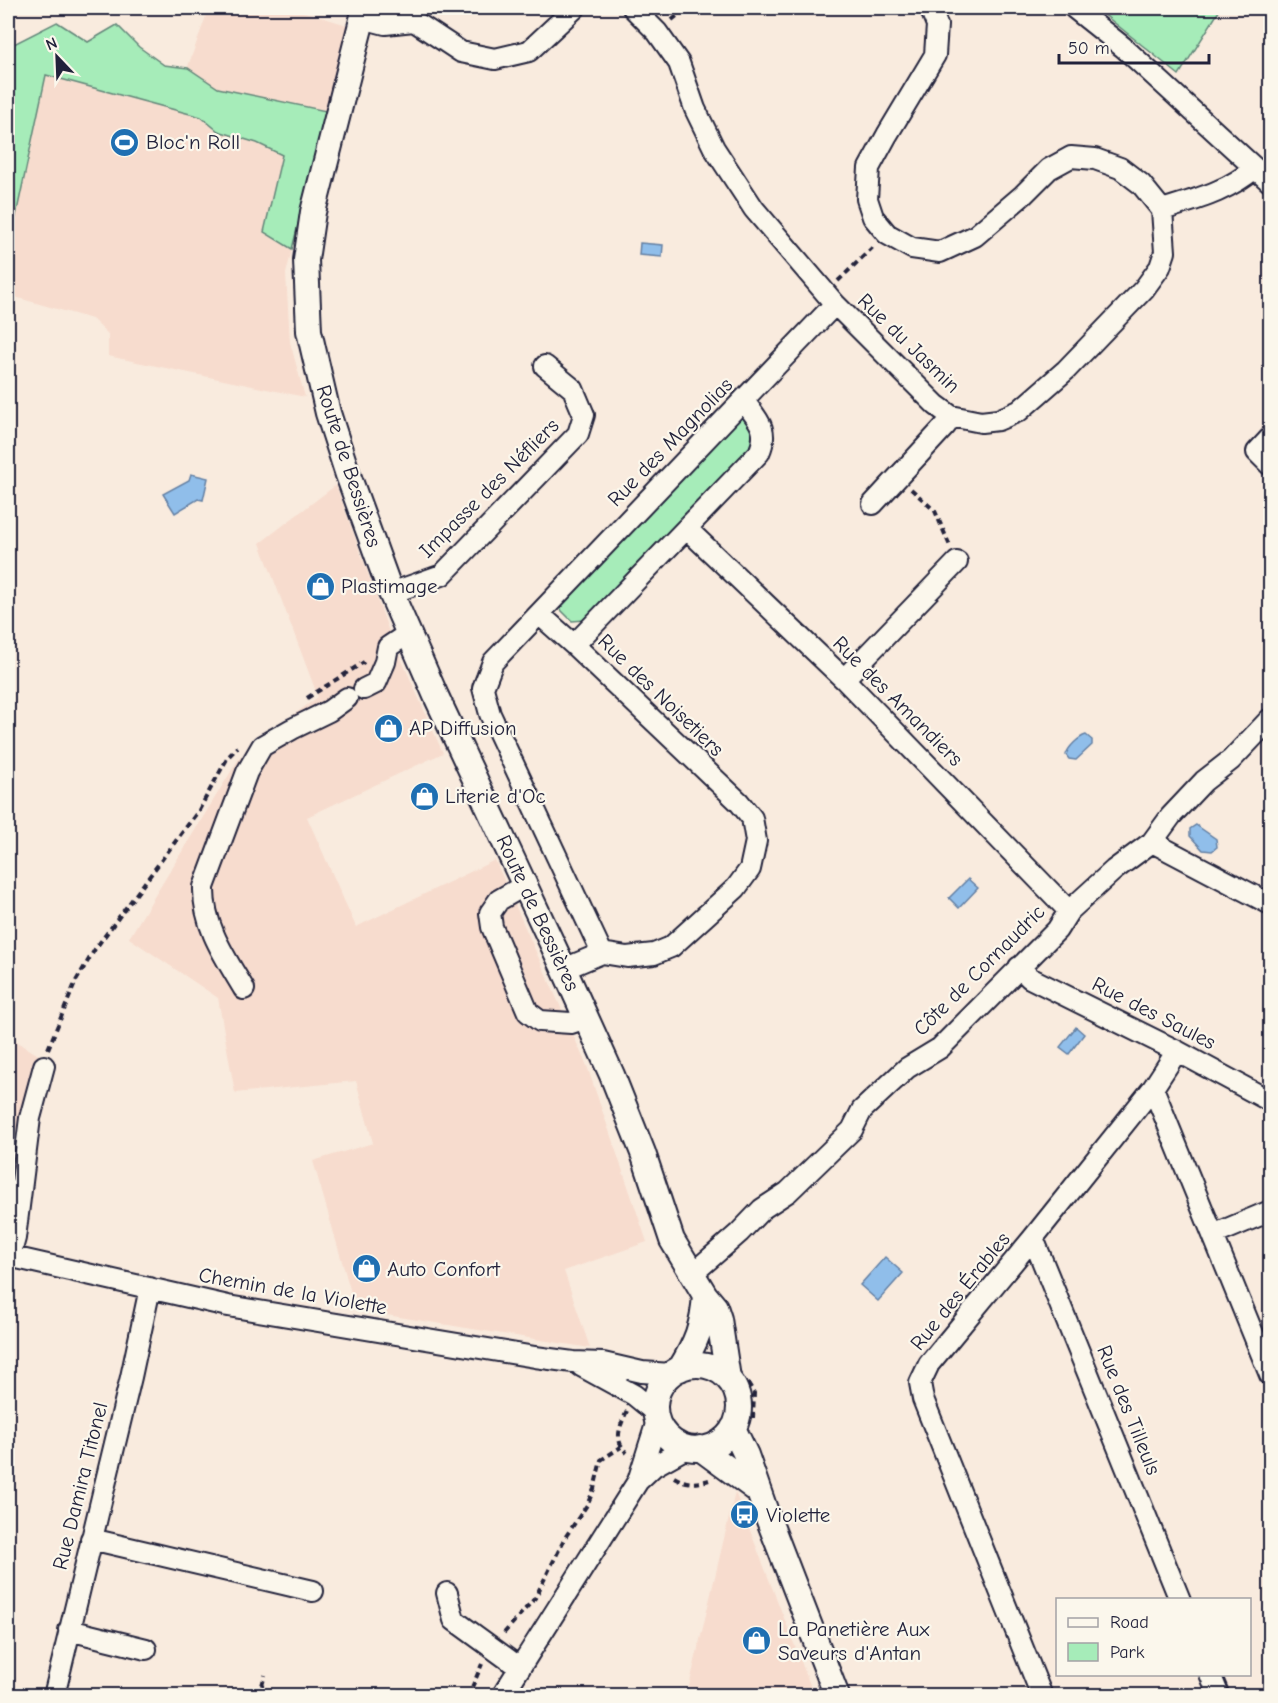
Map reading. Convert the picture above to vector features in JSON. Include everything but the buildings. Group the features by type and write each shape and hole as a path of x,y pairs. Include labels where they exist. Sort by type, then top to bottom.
{"main road":[{"name":"Route de Bessières","path":"363,13 313,212 306,260 309,331 335,434 391,593 586,1018 643,1153 672,1240 705,1295 715,1307 728,1378"},
{"path":"705,1295 704,1317 696,1341 658,1392 655,1402 656,1417 665,1434 673,1441 694,1448 757,1490"},
{"path":"675,1372 702,1365 719,1371 728,1378 734,1388 738,1412 733,1428 720,1442 694,1448"},
{"path":"733,1428 746,1455 757,1490 837,1695"}],"street":[{"path":"363,13 385,24 415,14 461,52 495,59 529,51 575,8"},
{"name":"Rue du Jasmin","path":"633,8 657,32 679,63 695,109 714,148 754,209 830,299 936,405 951,416 981,422 998,420 1019,411 1066,370 1144,289 1160,267 1165,252 1162,210"},
{"path":"930,8 937,25 935,56 869,168 867,199 873,217 887,234 912,248 940,252 975,236 1023,195 1049,169 1071,158 1095,159 1120,168 1141,184 1162,210 1228,188 1255,168"},
{"path":"1074,8 1123,47 1270,182"},
{"name":"Rue des Magnolias","path":"602,953 490,714 483,688 493,662 743,400 830,299"},
{"name":"Impasse des Néfliers","path":"391,593 442,575 578,434 584,415 573,389 545,366"},
{"name":"Rue des Noisetiers","path":"564,969 602,953 627,957 654,954 671,946 736,888 750,869 756,841 752,818 739,802 574,645 759,453 765,441 763,429 743,400"},
{"path":"873,504 946,425 951,416"},
{"path":"1270,438 1257,452 1270,465"},
{"name":"Rue des Amandiers","path":"687,529 844,679 1070,911"},
{"path":"844,679 957,562"},
{"path":"539,614 574,645"},
{"path":"244,989 207,919 203,905 207,876 247,772 262,746 376,683 385,662 387,647 409,633"},
{"name":"Côte de Cornaudric","path":"692,1274 739,1233 762,1209 788,1192 852,1130 862,1110 907,1068 939,1048 1057,930 1070,911 1114,870 1152,842 1171,816 1204,781 1231,760 1270,719"},
{"path":"1152,842 1270,904"},
{"path":"525,885 499,900 490,913 492,927 528,1012 540,1021 571,1023 586,1018"},
{"name":"Rue des Saules","path":"1019,967 1030,978 1177,1051 1270,1101"},
{"name":"Rue des Érables","path":"1042,1695 923,1399 920,1383 929,1364 1152,1088 1177,1051"},
{"path":"9,1256 15,1238 30,1118 44,1066"},
{"path":"1152,1088 1270,1376"},
{"path":"1213,1235 1270,1210"},
{"name":"Rue des Tilleuls","path":"1033,1238 1180,1598"},
{"name":"Chemin de la Violette","path":"9,1256 228,1306 349,1318 573,1362 603,1363 642,1372 675,1372"},
{"name":"Rue Damira Titonel","path":"54,1695 131,1377 150,1288"},
{"name":"Chemin de la Violette","path":"573,1362 634,1395 656,1417"},
{"path":"638,1481 656,1417"},
{"path":"502,1695 638,1481 654,1466 694,1448"},
{"path":"91,1539 313,1591"},
{"path":"447,1593 454,1620 520,1668"},
{"path":"69,1630 146,1649"},
{"path":"1211,1676 1219,1695"}],"path":[{"path":"830,299 887,234"},
{"path":"899,478 935,511 957,562"},
{"path":"301,702 387,647"},
{"path":"44,1066 49,1047 76,981 95,949 199,810 228,757 244,741"},
{"path":"466,1695 470,1692 492,1648 535,1598 566,1536 587,1505 594,1490 601,1460 621,1447"},
{"path":"260,1695 265,1675"},
{"path":"112,1695 114,1687"}],"shaded area":[{"path":"209,8 292,8 347,25 286,274 290,342 305,397 108,356 108,334 92,319 8,295 8,253 46,75 173,108"},
{"path":"336,485 388,629 443,753 307,817 356,927 495,860 587,1066 647,1242 564,1271 590,1348 356,1310 313,1161 373,1143 356,1081 235,1093 218,998 129,938 238,760 260,739 318,697 260,543"},
{"path":"8,1036 40,1056 19,1131 8,1124"},
{"path":"735,1492 814,1695 687,1695"}],"green space":[{"path":"1096,8 1221,8 1179,75"},
{"path":"57,22 88,42 117,25 139,47 164,65 188,68 218,88 326,111 292,249 264,232 282,155 257,143 218,131 201,117 46,75 8,253 8,47"},
{"path":"742,418 756,431 756,443 585,620 572,621 559,608 564,596 728,422"}],"water":[{"path":"640,243 663,245 662,257 639,255"},
{"path":"191,474 208,478 203,500 198,499 175,513 163,494 189,480"},
{"path":"1086,735 1092,740 1092,745 1076,760 1069,759 1066,755 1069,749 1077,740"},
{"path":"1196,825 1216,839 1217,847 1212,851 1203,850 1190,836 1190,829"},
{"path":"968,879 978,888 959,908 949,898"},
{"path":"1076,1027 1084,1034 1069,1054 1060,1047"},
{"path":"885,1257 903,1273 878,1301 860,1285"}],"place":[{"name":"Bloc'n Roll","path":"125,142"},
{"name":"Plastimage","path":"320,586"},
{"name":"AP Diffusion","path":"388,728"},
{"name":"Literie d'Oc","path":"424,796"},
{"name":"Auto Confort","path":"366,1269"},
{"name":"Violette","path":"745,1515"},
{"name":"La Panetière Aux Saveurs d'Antan","path":"757,1641"}]}
